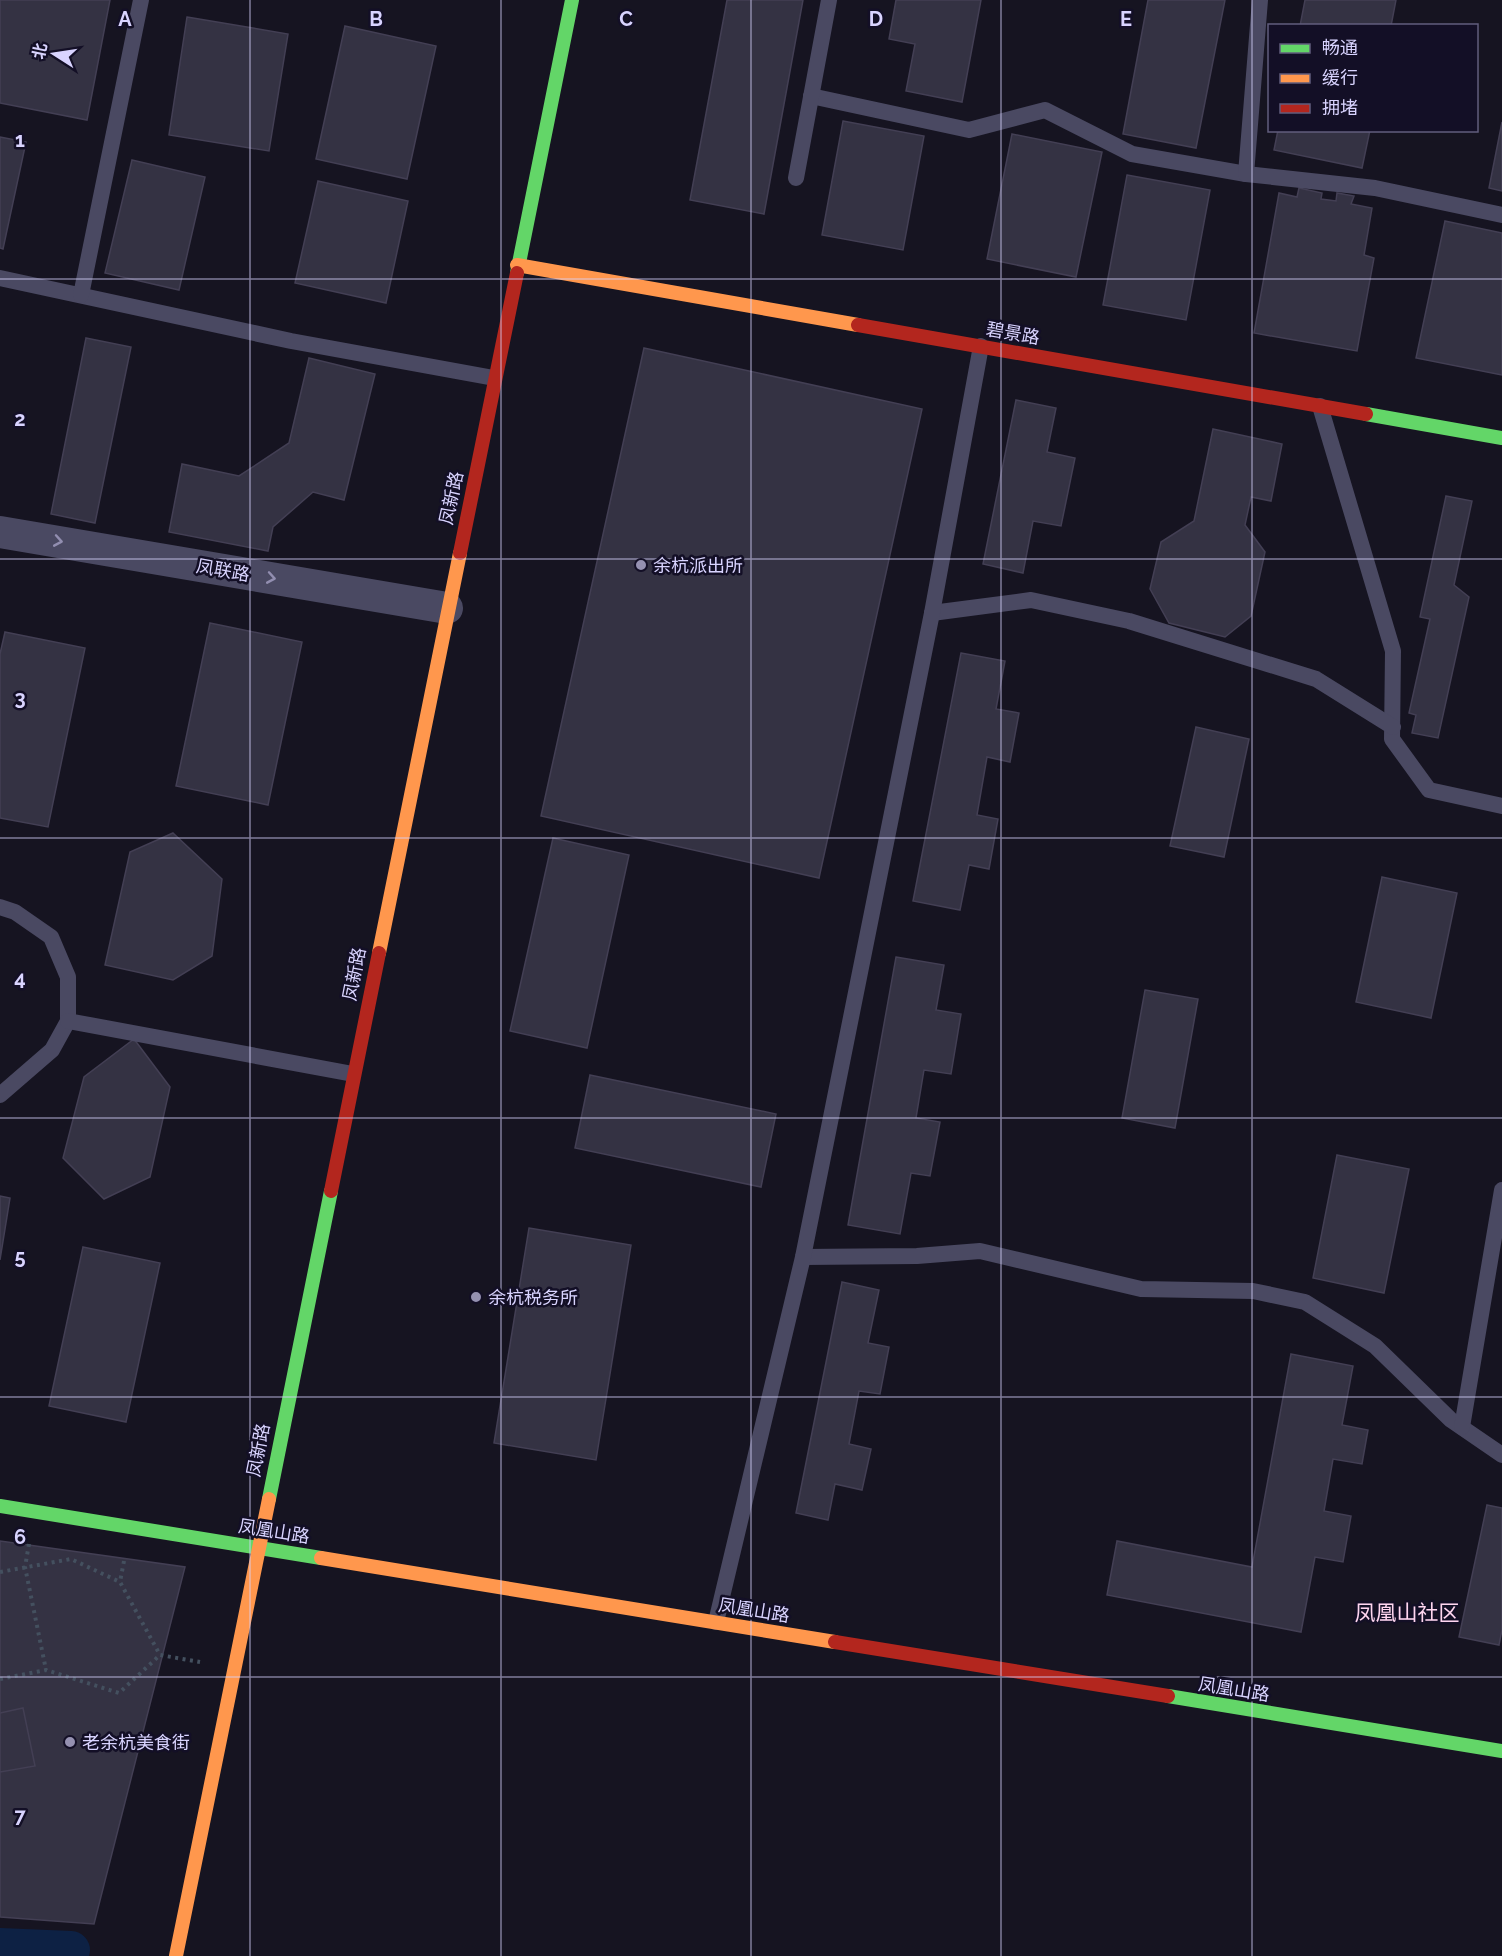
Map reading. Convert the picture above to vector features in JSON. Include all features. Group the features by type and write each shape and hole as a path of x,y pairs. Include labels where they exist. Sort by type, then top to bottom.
{"street":[{"name":"凤新路","path":"176,1956 257,1546 572,0"},
{"name":"碧景路","path":"517,265 1502,438"},
{"name":"凤联路","path":"0,531 447,608"},
{"name":"凤凰山路","path":"0,1506 257,1546 1502,1751"}],"lane":[{"path":"81,296 141,0"},
{"path":"796,178 829,0"},
{"path":"1246,174 1260,0"},
{"path":"811,96 969,130 1045,110 1132,154 1246,174 1375,188 1502,215"},
{"path":"0,278 291,341 494,378"},
{"path":"716,1622 803,1257 932,613 981,346"},
{"path":"1320,406 1393,651 1392,739 1429,790 1502,806"},
{"path":"932,613 1030,600 1129,621 1316,679 1393,728"},
{"path":"0,907 15,912 51,937 68,977 68,1021 52,1050 0,1095"},
{"path":"68,1021 353,1074"},
{"path":"1462,1427 1502,1190"},
{"path":"803,1257 917,1256 980,1251 1141,1288 1253,1291 1305,1302 1375,1346 1462,1427 1502,1455"}],"path":[{"path":"36,1512 25,1567 46,1670"},
{"path":"120,1582 129,1526"},
{"path":"0,1572 71,1559 120,1582 160,1655"},
{"path":"160,1655 233,1668"},
{"path":"0,1679 46,1670 119,1693 160,1655"}],"building":[{"path":"0,0 110,0 87,120 0,103"},
{"path":"727,0 803,0 764,214 690,200"},
{"path":"896,0 981,0 962,102 906,91 915,44 889,39"},
{"path":"1148,0 1225,0 1196,148 1123,134"},
{"path":"1305,0 1396,0 1391,24 1300,24"},
{"path":"187,17 288,34 269,151 169,135"},
{"path":"345,26 436,46 407,179 316,159"},
{"path":"843,121 924,136 903,250 822,235"},
{"path":"1502,122 1502,191 1489,188"},
{"path":"1278,132 1370,132 1362,168 1274,150"},
{"path":"1012,134 1102,152 1076,277 987,259"},
{"path":"0,137 26,142 3,249 0,248"},
{"path":"132,160 205,177 179,290 105,273"},
{"path":"1127,175 1210,190 1186,320 1103,305"},
{"path":"318,181 408,201 386,303 295,283"},
{"path":"1299,188 1322,193 1321,199 1336,201 1337,193 1354,196 1351,204 1372,208 1364,255 1374,258 1357,351 1254,333 1279,193 1297,197"},
{"path":"1445,221 1502,233 1502,375 1416,358"},
{"path":"86,338 131,347 95,523 51,514"},
{"path":"644,348 922,409 819,878 541,816"},
{"path":"309,358 375,374 344,500 313,492 273,527 268,551 169,532 182,464 239,476 289,443"},
{"path":"1016,400 1056,408 1047,452 1075,458 1061,526 1033,521 1023,573 983,564"},
{"path":"1213,429 1282,444 1271,501 1251,497 1245,525 1265,552 1251,616 1225,637 1169,623 1150,589 1161,542 1194,521"},
{"path":"1446,496 1472,501 1454,585 1469,597 1438,738 1412,733 1416,715 1409,713 1430,619 1420,617"},
{"path":"210,623 302,642 268,805 176,786"},
{"path":"5,632 85,648 48,827 0,818 0,654"},
{"path":"961,653 1005,661 996,709 1019,713 1010,762 987,757 977,815 998,819 989,869 969,865 960,910 913,901"},
{"path":"1196,727 1249,739 1224,857 1170,846"},
{"path":"173,833 222,879 212,956 173,980 105,965 130,852"},
{"path":"553,838 629,855 587,1048 510,1031"},
{"path":"1382,877 1457,893 1431,1018 1356,1002"},
{"path":"896,957 944,965 936,1010 961,1014 951,1074 924,1070 916,1118 940,1122 930,1176 911,1173 900,1234 848,1225"},
{"path":"1145,990 1198,999 1175,1128 1122,1118"},
{"path":"134,1039 170,1087 150,1177 104,1199 63,1158 84,1077"},
{"path":"590,1075 776,1114 761,1187 575,1148"},
{"path":"1337,1155 1409,1169 1384,1293 1313,1278"},
{"path":"0,1196 10,1198 0,1260"},
{"path":"529,1228 631,1245 596,1460 494,1443"},
{"path":"83,1247 160,1263 126,1422 49,1406"},
{"path":"842,1282 879,1290 868,1343 889,1347 880,1394 859,1391 849,1444 871,1449 862,1490 835,1484 828,1520 796,1513"},
{"path":"1291,1354 1353,1366 1342,1425 1368,1430 1362,1464 1333,1459 1324,1511 1351,1516 1343,1562 1315,1557 1301,1632 1107,1595 1117,1541 1252,1567"},
{"path":"1487,1505 1502,1508 1502,1630 1499,1645 1459,1637"},
{"name":"老余杭美食街","path":"0,1541 185,1567 94,1924 0,1917"},
{"path":"23,1708 35,1766 0,1772 0,1713"}],"waterway":[{"path":"0,1947 71,1950"}],"traffic: fast":[{"path":"517,273 572,0"},
{"path":"1366,414 1502,438"},
{"path":"269,1499 331,1191"},
{"path":"0,1506 321,1558"},
{"path":"1168,1696 1502,1751"}],"traffic: slow":[{"path":"517,265 858,325"},
{"path":"379,953 460,553"},
{"path":"176,1956 269,1499"},
{"path":"321,1558 835,1642"}],"traffic: jam":[{"path":"460,553 517,273"},
{"path":"858,325 1366,414"},
{"path":"331,1191 379,953"},
{"path":"835,1642 1168,1696"}],"place":[{"name":"余杭派出所","path":"641,565"},
{"name":"余杭税务所","path":"476,1297"},
{"name":"老余杭美食街","path":"70,1742"}],"district":[{"name":"凤凰山社区","path":"1407,1612"}]}
